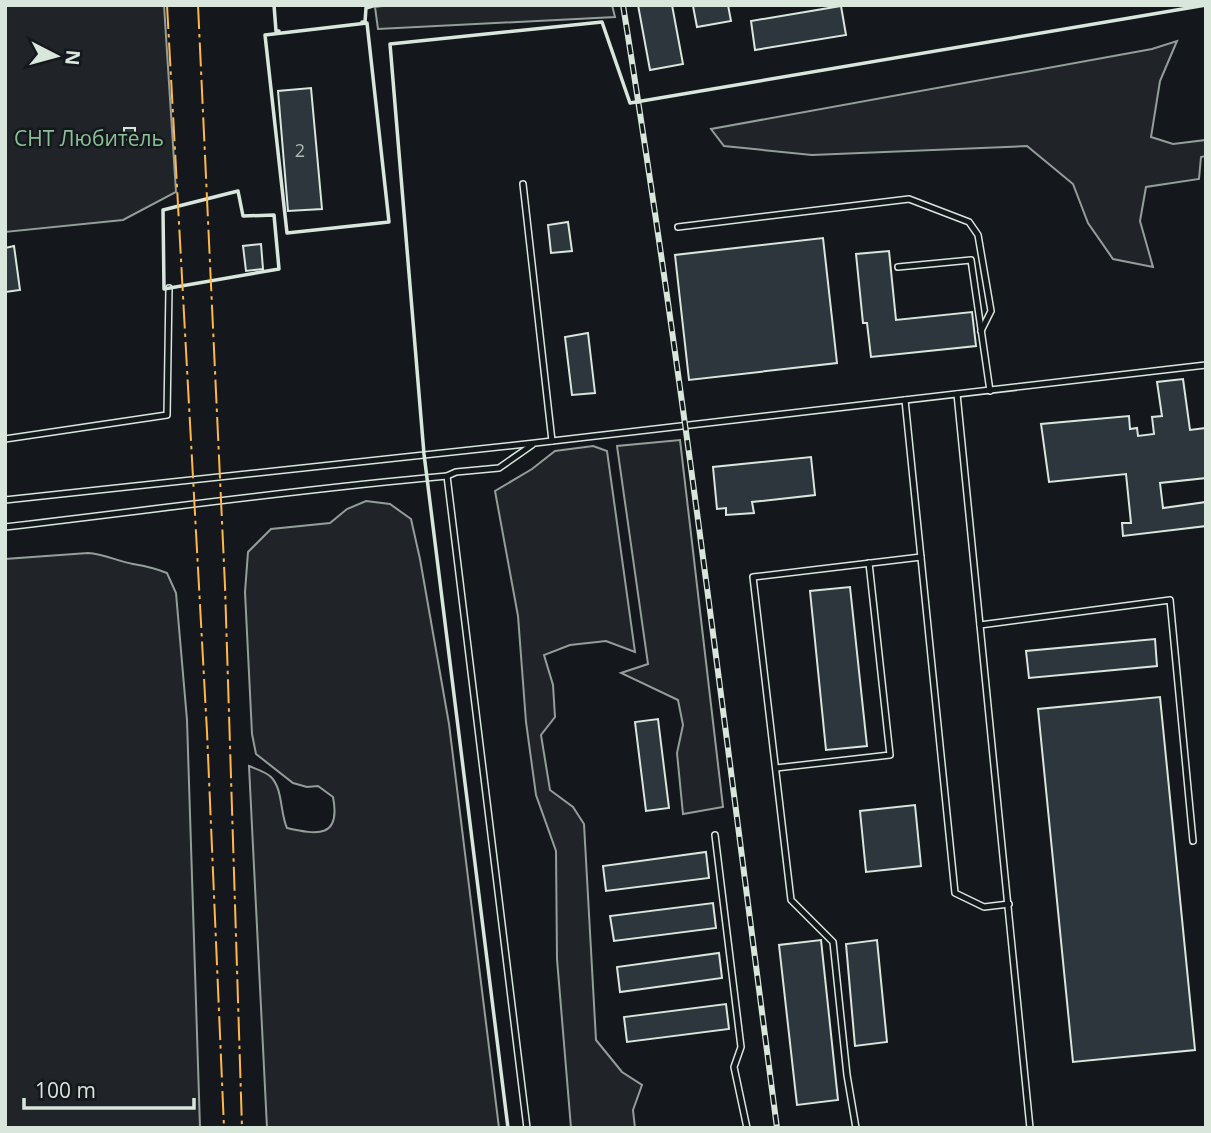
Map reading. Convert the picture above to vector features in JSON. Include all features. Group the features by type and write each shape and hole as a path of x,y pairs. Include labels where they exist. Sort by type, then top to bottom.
{"lane":[{"path":"523,184 552,441"},
{"path":"678,227 909,199 969,222 978,235 990,311 981,331"},
{"path":"898,267 971,260 990,391"},
{"path":"5,439 167,415 169,288"},
{"path":"5,500 535,443 1206,365"},
{"path":"957,394 1030,1128"},
{"path":"905,400 955,893 984,907 1009,904"},
{"path":"5,527 330,486 447,476 456,472 499,468 535,443"},
{"path":"447,476 527,1128"},
{"path":"856,1128 847,1075 833,942 791,900 753,577 921,557"},
{"path":"776,768 890,755 869,563"},
{"path":"981,625 1170,600 1193,841"},
{"path":"715,835 741,1047 734,1068 747,1128"}],"green space":[{"name":"СНТ Любитель","path":"5,5 164,5 176,192 123,220 5,232"},
{"path":"612,5 615,17 378,29 375,7"},
{"path":"1177,41 1160,81 1151,137 1173,144 1206,140 1206,156 1201,157 1199,179 1146,187 1140,221 1153,267 1113,259 1088,223 1073,184 1027,146 812,155 724,146 711,129 1152,49"},
{"path":"680,440 723,807 683,814 677,753 683,725 678,700 621,673 648,664 617,446"},
{"path":"593,446 607,451 635,652 606,641 570,645 544,655 553,685 555,717 541,735 550,790 573,807 584,824 596,1040 622,1072 642,1085 633,1110 635,1128 571,1128 557,959 556,851 536,795 526,722 518,616 495,491 532,469 555,451"},
{"path":"366,501 390,504 411,519 420,559 449,724 499,1128 267,1128 249,766 271,777 275,782 287,828 308,832 325,830 334,820 335,810 333,797 318,786 307,787 293,783 256,754 252,734 245,592 248,552 271,529 330,523 347,509"},
{"path":"88,553 167,573 176,593 187,720 200,1128 5,1128 5,559"}],"building":[{"path":"638,5 672,5 683,64 650,70"},
{"path":"728,5 731,21 697,27 693,6"},
{"path":"841,6 846,35 755,50 751,21"},
{"path":"311,88 322,209 288,211 278,91"},
{"path":"124,128 135,128 135,139 124,140"},
{"path":"568,222 572,251 551,253 548,225"},
{"path":"823,238 837,363 689,380 675,255"},
{"path":"261,244 263,269 246,271 243,246"},
{"path":"14,246 20,290 5,292 5,248"},
{"path":"889,251 896,320 972,312 976,346 871,357 867,323 863,323 856,254"},
{"path":"588,333 595,393 572,395 565,337"},
{"path":"1183,379 1190,430 1206,428 1206,478 1160,483 1163,508 1206,502 1206,526 1123,536 1122,523 1131,523 1126,474 1049,482 1041,424 1129,416 1130,429 1137,428 1138,436 1154,434 1152,417 1162,416 1157,382"},
{"path":"811,457 815,495 752,502 754,513 726,515 726,508 717,509 713,467"},
{"path":"850,587 867,746 826,750 810,591"},
{"path":"1155,639 1157,666 1029,678 1026,651"},
{"path":"1160,697 1195,1050 1073,1062 1038,709"},
{"path":"658,719 669,808 646,811 635,722"},
{"path":"915,805 921,866 866,872 860,811"},
{"path":"706,852 709,878 606,891 603,866"},
{"path":"713,903 716,928 614,941 610,916"},
{"path":"821,940 838,1100 797,1105 779,945"},
{"path":"877,940 887,1042 855,1046 846,944"},
{"path":"719,953 722,978 620,992 617,967"},
{"path":"726,1004 729,1029 627,1042 624,1017"}],"railway":[{"path":"623,5 685,425 777,1128"}],"wall":[{"path":"274,5 276,31 279,31"},
{"path":"362,22 365,22 366,8 376,5"},
{"path":"508,1128 424,454 390,44 602,22 630,103 1206,5"},
{"path":"367,23 389,222 287,233 265,35 367,23"},
{"path":"238,191 243,216 274,215 279,269 164,289 163,210 238,191"}],"power":[{"path":"167,5 207,732 224,1128"},
{"path":"198,5 225,586 242,1128"}]}
